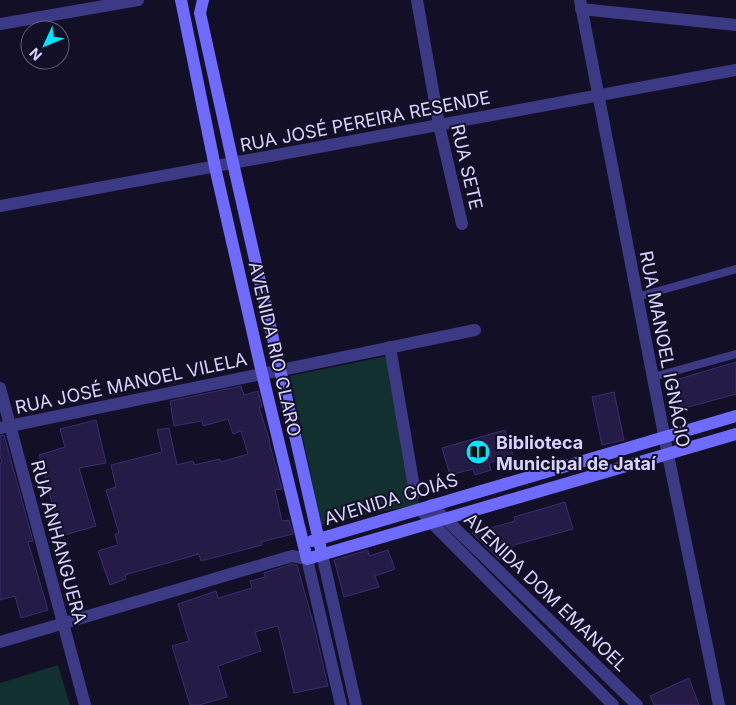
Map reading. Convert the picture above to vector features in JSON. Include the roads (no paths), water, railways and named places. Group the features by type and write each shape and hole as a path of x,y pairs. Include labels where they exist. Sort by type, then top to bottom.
{"main road":[{"name":"AVENIDA RIO CLARO","path":"181,0 215,167 307,559"},
{"name":"AVENIDA RIO CLARO","path":"203,0 200,13 232,163 322,554"},
{"path":"200,93 217,90"},
{"name":"AVENIDA GOIÁS","path":"303,543 736,416"},
{"name":"AVENIDA GOIÁS","path":"307,559 736,434"},
{"path":"552,470 557,486"}],"street":[{"path":"0,24 138,0"},
{"name":"RUA SETE","path":"417,0 439,125 462,224"},
{"path":"580,4 736,25"},
{"name":"RUA MANOEL IGNÁCIO","path":"580,4 719,705"},
{"name":"RUA JOSÉ PEREIRA RESENDE","path":"0,206 736,70"},
{"name":"RUA JOSÉ MANOEL VILELA","path":"5,427 475,330"},
{"path":"390,347 415,493"},
{"name":"RUA ANHANGUERA","path":"0,388 5,427 63,623 85,705"},
{"name":"AVENIDA DOM EMANOEL","path":"425,507 613,705"},
{"name":"AVENIDA DOM EMANOEL","path":"438,520 637,705"},
{"path":"292,556 303,543"},
{"name":"AVENIDA RIO CLARO","path":"322,554 356,705"},
{"name":"AVENIDA GOIÁS","path":"0,642 292,556 307,559"},
{"name":"AVENIDA RIO CLARO","path":"307,559 341,705"},
{"path":"325,637 340,633"}],"lane":[{"path":"637,297 736,269"},
{"path":"653,377 736,354"}],"place":[{"name":"Biblioteca Municipal de Jataí","path":"478,452"}]}
